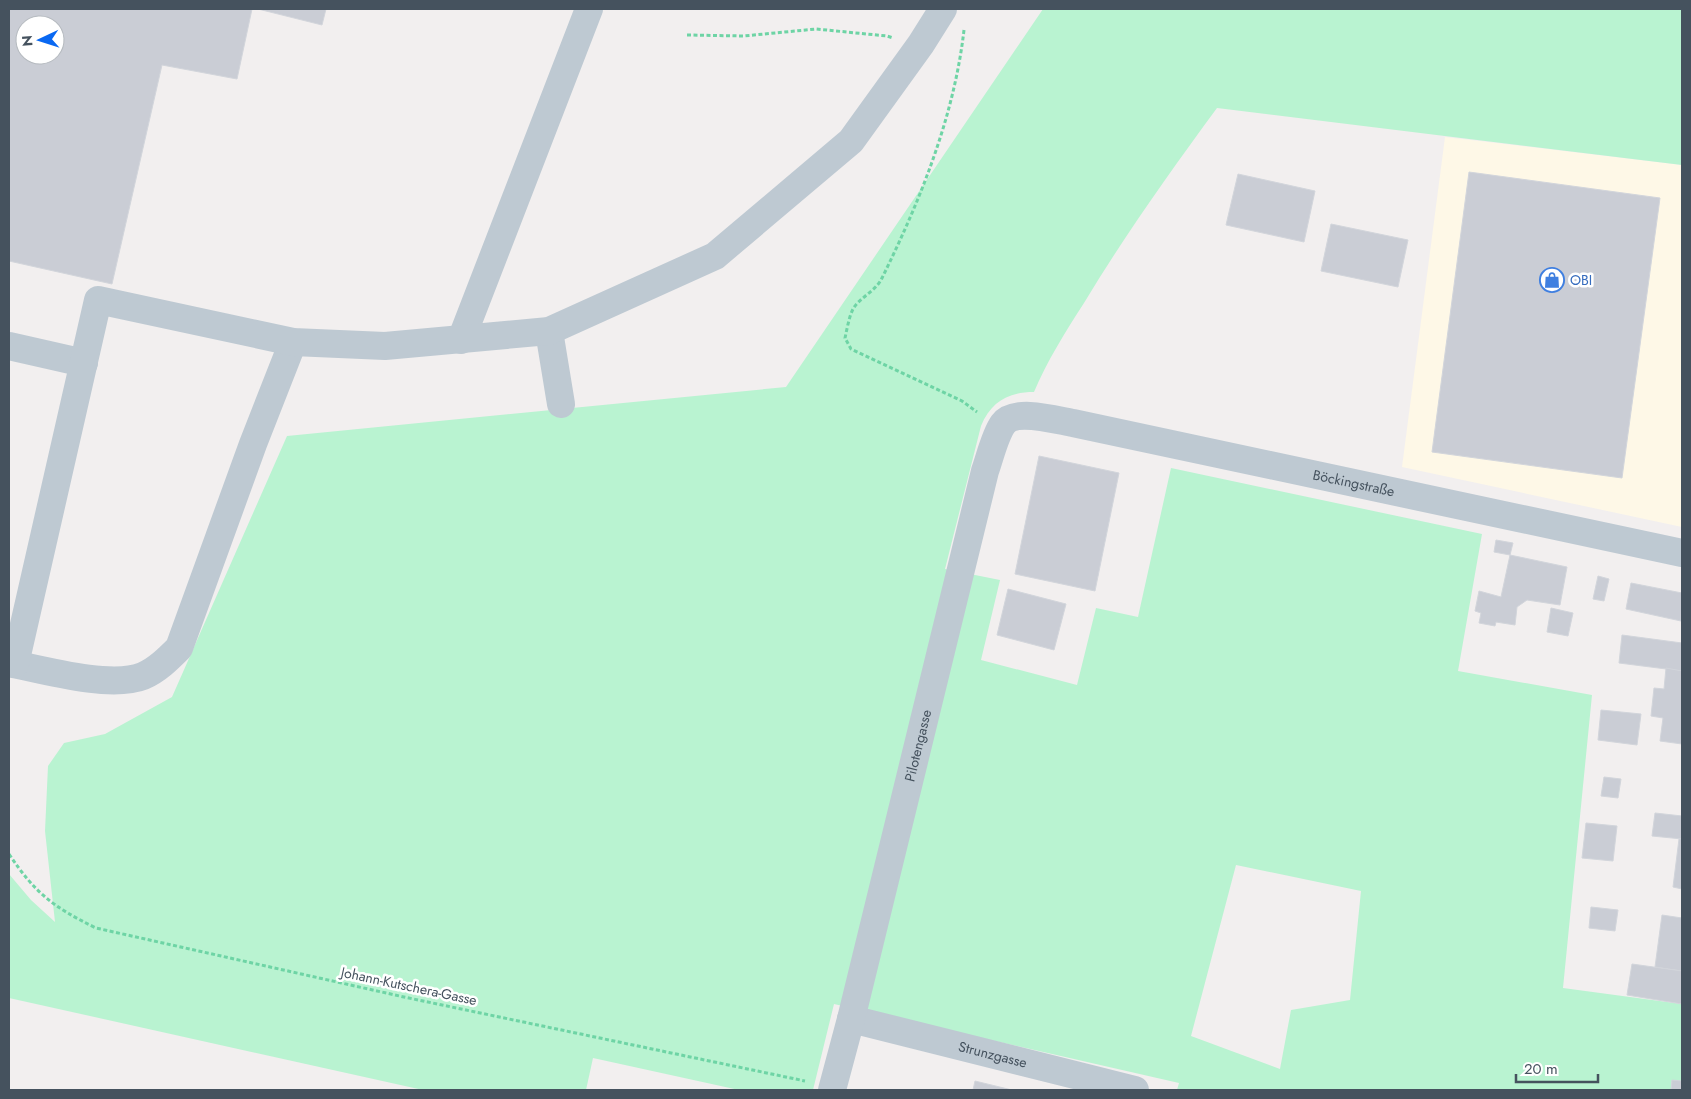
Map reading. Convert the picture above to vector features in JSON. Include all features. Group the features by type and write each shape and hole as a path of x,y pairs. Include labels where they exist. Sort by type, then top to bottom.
{"street":[{"path":"461,340 589,9"},
{"path":"293,342 253,444 179,648 161,666 142,677 104,682 12,664 98,300 293,342 384,346 550,331 715,256 851,141 917,50 943,9"},
{"path":"550,331 562,404"},
{"path":"9,346 84,363"},
{"name":"Böckingstraße","path":"1012,421 1083,425 1682,553"},
{"name":"Pilotengasse","path":"832,1088 851,1019 984,471 1012,421"},
{"name":"Strunzgasse","path":"851,1019 1135,1090"}],"path":[{"path":"964,26 953,94 930,167 904,233 880,282 854,308 845,338 851,349 962,402 1012,421"},
{"path":"687,35 744,36 816,30 887,36 917,50"},
{"name":"Johann-Kutschera-Gasse","path":"9,854 24,877 45,898 68,914 96,928 404,997 832,1088"}],"shaded area":[{"name":"OBI","path":"1445,137 1682,165 1682,527 1402,467"}],"green space":[{"path":"1043,9 1682,9 1682,165 1217,108 1115,253 1057,346 1034,392 1008,396 995,405 985,418 981,426 945,569 1000,580 981,660 1077,685 1096,608 1138,617 1171,468 1482,534 1458,671 1592,695 1563,988 1682,1004 1682,1081 1672,1080 1671,1090 1177,1090 1179,1083 834,1004 813,1090 739,1090 593,1058 586,1090 423,1090 9,998 9,874 31,900 55,922 45,831 48,766 64,743 105,734 172,697 287,436 786,387","holes":["1236,865 1361,891 1350,1000 1291,1010 1280,1069 1191,1036"]}],"building":[{"path":"9,9 252,9 237,79 162,65 112,284 9,261"},
{"path":"258,9 326,9 322,25"},
{"name":"OBI","path":"1469,172 1660,198 1622,478 1432,452"},
{"path":"1238,174 1315,191 1304,242 1226,225"},
{"path":"1331,224 1408,240 1398,287 1321,271"},
{"path":"1039,456 1119,473 1095,591 1015,574"},
{"path":"1496,540 1513,543 1510,555 1494,552"},
{"path":"1510,555 1567,567 1560,605 1527,600 1517,607 1515,625 1496,622 1495,626 1479,623 1481,613 1475,611 1479,591 1501,597"},
{"path":"1598,576 1609,579 1604,601 1593,599"},
{"path":"1631,583 1682,593 1681,621 1626,609"},
{"path":"1008,589 1066,604 1054,650 997,635"},
{"path":"1551,608 1573,613 1568,636 1547,632"},
{"path":"1622,635 1682,643 1682,671 1619,663"},
{"path":"1666,668 1682,671 1682,744 1660,741 1663,718 1651,716 1654,688 1664,689"},
{"path":"1601,710 1641,714 1637,745 1598,740"},
{"path":"1604,777 1621,779 1618,798 1601,796"},
{"path":"1655,813 1682,816 1682,839 1652,836"},
{"path":"1586,823 1617,826 1613,861 1582,858"},
{"path":"1679,839 1682,839 1682,889 1673,887"},
{"path":"1591,907 1618,910 1615,931 1589,928"},
{"path":"1662,915 1682,918 1682,971 1655,967"},
{"path":"1632,964 1682,971 1682,1004 1627,995"},
{"path":"1672,1080 1682,1081 1682,1090 1671,1090"},
{"path":"975,1081 1012,1090 973,1090"}],"place":[{"name":"OBI","path":"1552,280"}]}
